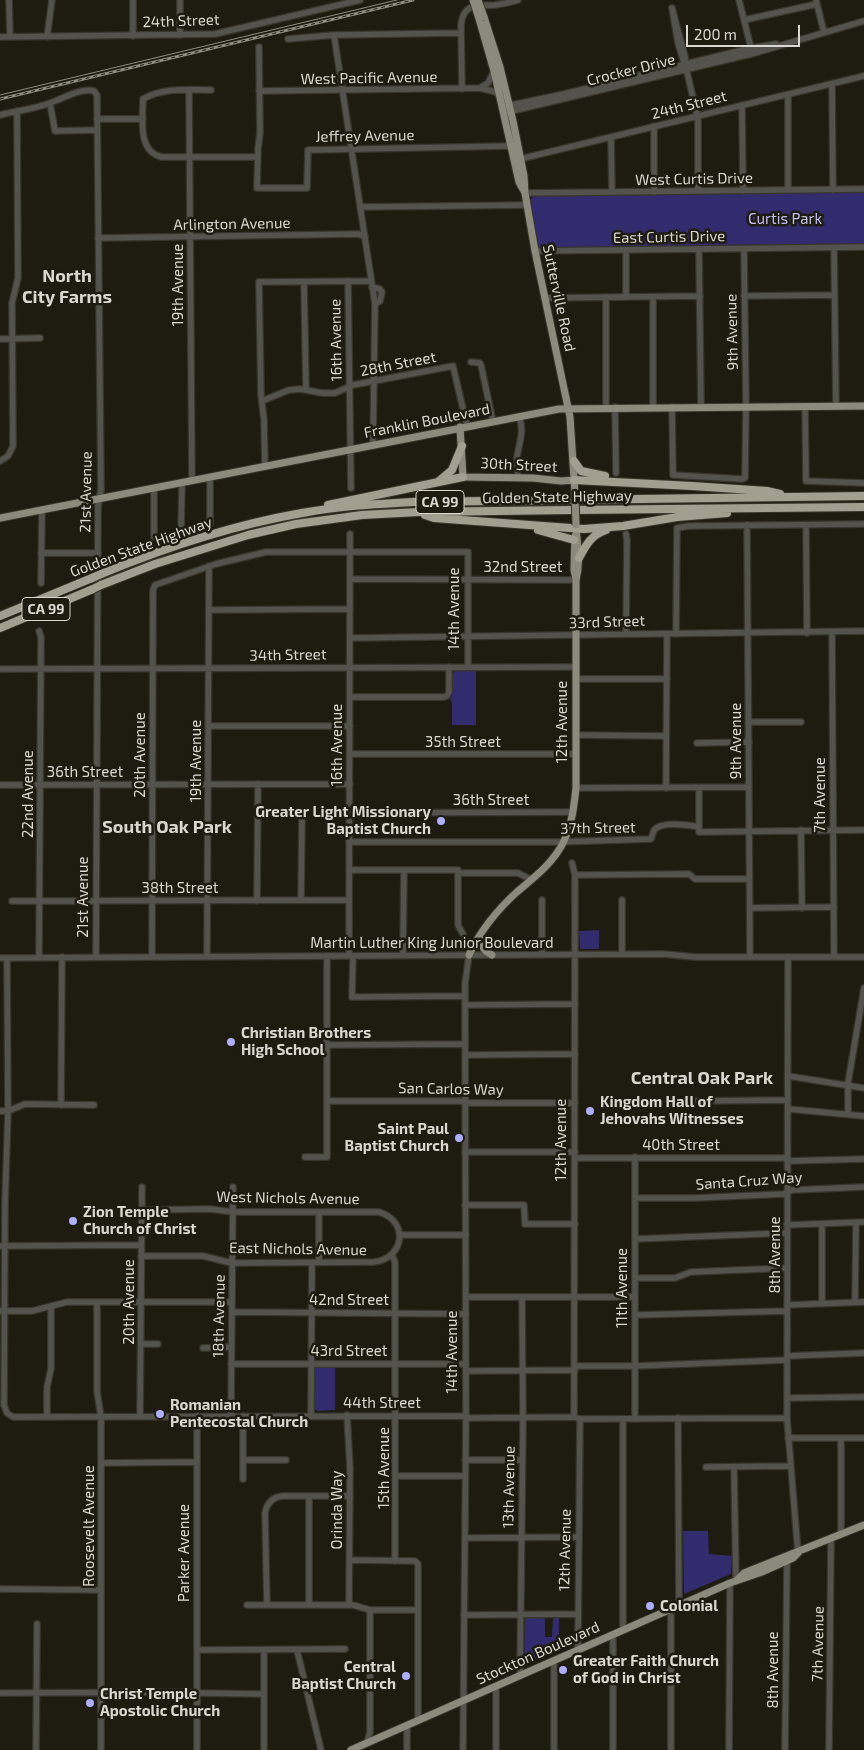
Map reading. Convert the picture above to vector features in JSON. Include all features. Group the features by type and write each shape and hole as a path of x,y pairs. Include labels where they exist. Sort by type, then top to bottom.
{"highway":[{"path":"437,483 452,470 462,446"},
{"path":"574,462 581,472 621,481"},
{"path":"302,513 352,500 463,477"},
{"path":"574,483 621,481 766,491 789,496"},
{"name":"Golden State Highway","path":"0,616 101,574 178,545 225,530 302,513 366,505 413,502 864,496"},
{"path":"418,512 434,518 519,525 612,528 678,517 774,508"},
{"name":"Golden State Highway","path":"0,628 156,564 248,535 296,524 362,515 418,512 864,508"},
{"path":"519,525 574,540"},
{"path":"579,558 593,537 612,528"}],"main road":[{"name":"Sutterville Road","path":"473,0 500,67 511,146 519,182 525,193"},
{"name":"Sutterville Road","path":"479,2 501,99 506,109 520,159 534,251 568,408"},
{"path":"510,138 513,140 520,159"},
{"name":"Franklin Boulevard","path":"0,518 568,408 864,406"},
{"name":"12th Avenue","path":"568,408 574,462 576,527 579,540 579,569 576,580"},
{"path":"463,427 463,477"},
{"name":"30th Street","path":"463,477 518,478 574,483"},
{"name":"12th Avenue","path":"469,956 481,934 502,906 532,880 552,859 564,841 573,812 576,788 576,580 574,540 576,527"},
{"path":"481,934 481,947 485,952 492,955"},
{"name":"Stockton Boulevard","path":"351,1750 733,1582 748,1578 793,1558 798,1553 864,1525"},
{"name":"Stockton Boulevard","path":"733,1582 744,1573 791,1553 798,1553"}],"street":[{"path":"9,0 10,37"},
{"path":"47,37 52,0"},
{"path":"133,0 134,36"},
{"path":"180,0 180,35"},
{"path":"327,0 329,8"},
{"name":"24th Street","path":"0,37 225,33 360,0"},
{"path":"462,89 461,33 462,19 466,12 479,2 495,5 518,0"},
{"path":"670,0 698,116 698,191"},
{"path":"739,0 751,48"},
{"path":"744,20 816,2 824,32"},
{"name":"Crocker Drive","path":"506,109 755,53 864,22"},
{"path":"288,39 334,35 461,33"},
{"path":"334,35 375,304 374,445"},
{"name":"Crocker Drive","path":"686,67 751,48 793,42"},
{"path":"211,90 161,91 143,98 144,141 152,153 162,157 257,157 260,133 259,47"},
{"path":"480,88 488,83 494,71"},
{"path":"611,74 613,84"},
{"name":"24th Street","path":"520,159 864,76"},
{"path":"832,84 833,190"},
{"path":"480,88 496,92 501,99"},
{"name":"West Pacific Avenue","path":"259,92 480,88"},
{"name":"21st Avenue","path":"50,103 67,95 92,90 97,96 101,490 98,506 96,957"},
{"name":"19th Avenue","path":"189,90 192,481"},
{"path":"788,95 788,190"},
{"path":"0,115 50,103 55,131 97,130"},
{"path":"742,105 743,191"},
{"path":"0,461 8,456 13,446 12,299 18,278 18,111"},
{"path":"97,119 143,119"},
{"path":"654,126 654,192"},
{"path":"611,137 612,192"},
{"name":"Jeffrey Avenue","path":"257,157 257,188 308,188 308,150 511,146"},
{"name":"West Curtis Drive","path":"525,193 864,189"},
{"path":"360,207 527,205"},
{"name":"Arlington Avenue","path":"98,238 359,234 365,237"},
{"name":"East Curtis Drive","path":"534,251 864,247"},
{"path":"834,248 836,406"},
{"path":"699,249 701,407"},
{"name":"9th Avenue","path":"672,407 673,475 742,479 745,475 746,406 744,249"},
{"path":"626,250 626,297"},
{"path":"264,467 259,282 348,281 372,284"},
{"name":"16th Avenue","path":"348,281 351,488"},
{"path":"304,282 306,390"},
{"path":"744,296 834,295"},
{"path":"544,298 700,296"},
{"path":"653,297 653,407"},
{"path":"606,298 606,407"},
{"path":"0,339 40,338"},
{"path":"471,362 481,365 493,422"},
{"name":"28th Street","path":"262,401 290,390 306,390 329,394 341,392 358,384 453,366 463,427"},
{"path":"805,406 806,481 864,482"},
{"path":"615,407 616,473"},
{"path":"518,478 518,454 522,433 519,416"},
{"path":"210,478 210,524"},
{"path":"181,530 182,483"},
{"path":"154,488 154,537"},
{"path":"41,583 42,510"},
{"path":"676,634 677,528 689,526 864,524"},
{"name":"9th Avenue","path":"747,525 750,957"},
{"path":"806,525 807,632"},
{"name":"16th Avenue","path":"350,534 349,900 352,997 465,996"},
{"path":"626,534 626,634"},
{"path":"209,566 266,552 350,551"},
{"name":"14th Avenue","path":"350,551 468,552 468,666"},
{"path":"42,553 98,553"},
{"name":"19th Avenue","path":"207,956 209,566"},
{"name":"20th Avenue","path":"152,957 153,590 155,585 209,566"},
{"name":"32nd Street","path":"350,579 576,580"},
{"path":"209,610 350,609"},
{"name":"22nd Avenue","path":"39,958 40,631"},
{"name":"33rd Street","path":"350,638 864,631"},
{"name":"7th Avenue","path":"832,632 834,957"},
{"path":"666,788 667,634"},
{"path":"350,696 444,697 449,692 449,667"},
{"name":"34th Street","path":"0,669 576,667"},
{"path":"576,679 667,679"},
{"path":"749,722 801,722"},
{"path":"209,726 350,726"},
{"path":"576,735 666,736"},
{"path":"697,743 749,742"},
{"name":"35th Street","path":"350,754 576,754"},
{"name":"36th Street","path":"0,784 350,784"},
{"path":"258,784 258,900"},
{"path":"576,788 749,788"},
{"path":"699,827 700,788"},
{"name":"36th Street","path":"350,813 573,812"},
{"path":"301,900 302,816"},
{"name":"37th Street","path":"349,842 651,839 654,830 661,825 690,825 699,827 699,832 864,830"},
{"path":"801,830 802,908"},
{"name":"12th Avenue","path":"572,863 575,875 574,1368 577,1418 579,1537 578,1650"},
{"path":"349,870 518,872 532,880"},
{"path":"403,956 404,870"},
{"path":"458,872 458,925 463,934"},
{"path":"575,875 689,874 695,879 750,879"},
{"name":"38th Street","path":"12,901 349,900"},
{"path":"542,900 542,954"},
{"path":"622,900 622,954"},
{"path":"750,908 834,908"},
{"name":"Martin Luther King Junior Boulevard","path":"3,958 542,954 663,954 695,957 864,957"},
{"path":"305,1158 327,1157 327,956"},
{"name":"14th Avenue","path":"463,1750 464,1460 466,1417 465,975 469,956"},
{"path":"61,1105 62,957"},
{"name":"8th Avenue","path":"788,957 787,1418 798,1553"},
{"path":"2,1374 3,1161 8,1111 7,990 3,958"},
{"path":"848,1114 848,1086 862,1013 864,988"},
{"path":"0,990 7,990"},
{"path":"465,1005 575,1004"},
{"path":"327,1045 465,1044"},
{"path":"0,1048 8,1048"},
{"path":"465,1055 575,1054"},
{"path":"788,1076 864,1088"},
{"path":"696,1101 788,1100"},
{"name":"San Carlos Way","path":"327,1101 575,1103"},
{"path":"0,1111 8,1111 21,1105 94,1105"},
{"path":"788,1109 864,1116"},
{"name":"40th Street","path":"465,1152 635,1157 864,1159"},
{"name":"11th Avenue","path":"635,1157 635,1419"},
{"name":"20th Avenue","path":"140,1416 142,1187"},
{"name":"18th Avenue","path":"231,1416 233,1187"},
{"name":"Santa Cruz Way","path":"635,1198 695,1198 784,1194 792,1190 864,1187"},
{"path":"465,1205 524,1205 525,1224 575,1224"},
{"name":"West Nichols Avenue","path":"142,1210 210,1209 233,1212 382,1213 394,1222 400,1235"},
{"path":"311,1416 311,1312 319,1212"},
{"path":"788,1225 864,1222"},
{"path":"855,1302 856,1223"},
{"path":"822,1224 822,1304"},
{"path":"635,1239 787,1233"},
{"path":"392,1255 397,1248 400,1235 466,1235"},
{"path":"855,1245 864,1244"},
{"path":"3,1246 142,1246"},
{"name":"East Nichols Avenue","path":"141,1256 203,1256 232,1263 374,1262 382,1261 392,1255"},
{"name":"15th Avenue","path":"392,1255 395,1262 396,1561"},
{"path":"635,1278 675,1278 691,1272 788,1268"},
{"path":"466,1297 635,1297"},
{"name":"13th Avenue","path":"520,1676 522,1297"},
{"name":"Roosevelt Avenue","path":"96,1302 97,1391 102,1416 101,1750"},
{"path":"3,1311 32,1311 62,1303 232,1302"},
{"path":"635,1315 787,1308 864,1302"},
{"path":"48,1417 47,1387 51,1369 51,1306"},
{"name":"42nd Street","path":"232,1312 466,1314"},
{"path":"141,1344 158,1344"},
{"path":"203,1348 231,1347"},
{"path":"466,1371 522,1371 635,1366 864,1353"},
{"name":"43rd Street","path":"231,1364 466,1364"},
{"name":"44th Street","path":"2,1374 4,1405 7,1413 13,1417 395,1415 623,1419 787,1418"},
{"path":"787,1398 864,1396"},
{"name":"Orinda Way","path":"347,1415 350,1496 349,1605"},
{"name":"Parker Avenue","path":"197,1416 197,1750"},
{"path":"243,1479 244,1416"},
{"path":"678,1418 679,1606"},
{"path":"623,1419 623,1630"},
{"path":"788,1438 864,1438"},
{"path":"841,1438 841,1534"},
{"path":"243,1460 286,1460"},
{"path":"464,1460 522,1460"},
{"path":"102,1463 197,1462"},
{"path":"706,1467 790,1466"},
{"path":"729,1750 734,1467"},
{"path":"396,1476 464,1476"},
{"path":"267,1605 266,1506 271,1500 279,1496 350,1496"},
{"path":"309,1496 309,1605"},
{"path":"464,1538 579,1537"},
{"name":"7th Avenue","path":"829,1750 831,1538"},
{"path":"350,1560 415,1561 418,1564 418,1721"},
{"name":"8th Avenue","path":"785,1750 787,1560"},
{"path":"0,1589 101,1590"},
{"path":"247,1605 349,1605 370,1610 417,1610"},
{"path":"671,1609 671,1750"},
{"path":"367,1743 370,1732 370,1610"},
{"path":"464,1615 578,1614"},
{"path":"36,1750 37,1624"},
{"path":"613,1635 613,1750"},
{"path":"197,1650 345,1649"},
{"path":"264,1650 264,1750"},
{"path":"297,1650 321,1750"},
{"path":"554,1661 554,1750"},
{"path":"496,1687 496,1750"},
{"path":"0,1693 264,1694"},
{"path":"407,1726 407,1750"}],"green space":[{"name":"Curtis Park","path":"864,190 864,245 539,249 531,202 535,195"},
{"path":"456,670 476,670 476,725 452,725 452,703 450,699 452,695 452,674"},
{"path":"599,930 599,949 580,949 579,931"},
{"path":"316,1366 335,1367 335,1410 317,1411 314,1408 314,1369"},
{"path":"683,1531 708,1531 709,1554 732,1556 731,1574 684,1594"},
{"path":"525,1618 545,1618 545,1637 552,1637 553,1618 559,1618 559,1649 527,1663 524,1661"}],"tram line":[{"path":"0,95 397,0"}],"railway":[{"path":"0,99 413,0"}],"place":[{"name":"Greater Light Missionary Baptist Church","path":"441,821"},
{"name":"Christian Brothers High School","path":"231,1042"},
{"name":"Kingdom Hall of Jehovahs Witnesses","path":"590,1111"},
{"name":"Saint Paul Baptist Church","path":"459,1138"},
{"name":"Zion Temple Church of Christ","path":"73,1221"},
{"name":"Romanian Pentecostal Church","path":"160,1414"},
{"name":"Colonial","path":"650,1606"},
{"name":"Greater Faith Church of God in Christ","path":"563,1670"},
{"name":"Central Baptist Church","path":"406,1676"},
{"name":"Christ Temple Apostolic Church","path":"90,1703"}],"district":[{"name":"North City Farms","path":"67,286"},
{"name":"South Oak Park","path":"167,827"},
{"name":"Central Oak Park","path":"702,1078"}]}
